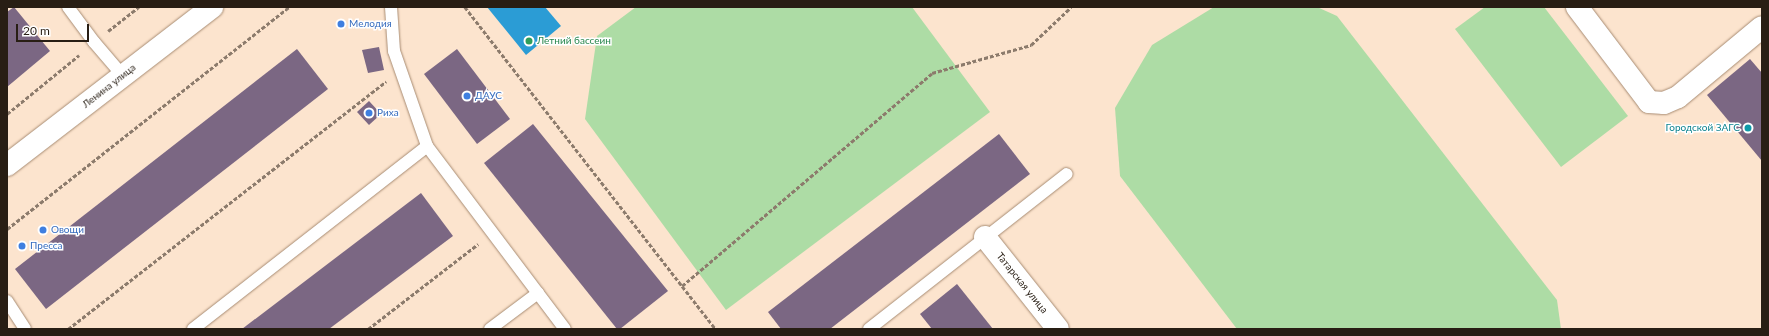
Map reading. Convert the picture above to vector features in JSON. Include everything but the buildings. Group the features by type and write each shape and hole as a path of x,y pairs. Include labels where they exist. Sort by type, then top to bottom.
{"street":[{"name":"Ленина улица","path":"7,165 212,7"},
{"path":"1577,7 1648,102 1664,103 1678,97 1762,27"},
{"name":"Татарская улица","path":"985,237 1058,329"}],"lane":[{"path":"68,7 94,42 123,76"},
{"path":"391,7 394,51 427,146 565,329"},
{"path":"193,329 427,146"},
{"path":"869,329 1067,174"},
{"path":"490,329 538,293"},
{"path":"7,301 25,329"}],"path":[{"path":"7,114 139,7"},
{"path":"7,229 289,7"},
{"path":"465,7 716,329"},
{"path":"682,286 932,73 1031,45 1071,7"},
{"path":"68,329 400,69"},
{"path":"368,329 493,233"}],"green space":[{"path":"636,7 912,7 990,112 726,310 585,119 597,36"},
{"path":"1214,7 1317,7 1337,16 1557,300 1561,329 1237,329 1120,176 1115,108 1152,45"},
{"path":"1485,7 1544,7 1628,116 1561,167 1455,29"}],"water":[{"name":"Летний бассеин","path":"487,7 545,7 561,26 526,55"}],"place":[{"name":"Мелодия","path":"341,24"},
{"name":"Летний бассеин","path":"529,41"},
{"name":"ДАУС","path":"467,96"},
{"name":"Риха","path":"369,113"},
{"name":"Городской ЗАГС","path":"1748,128"},
{"name":"Овощи","path":"43,230"},
{"name":"Пресса","path":"22,246"}]}
